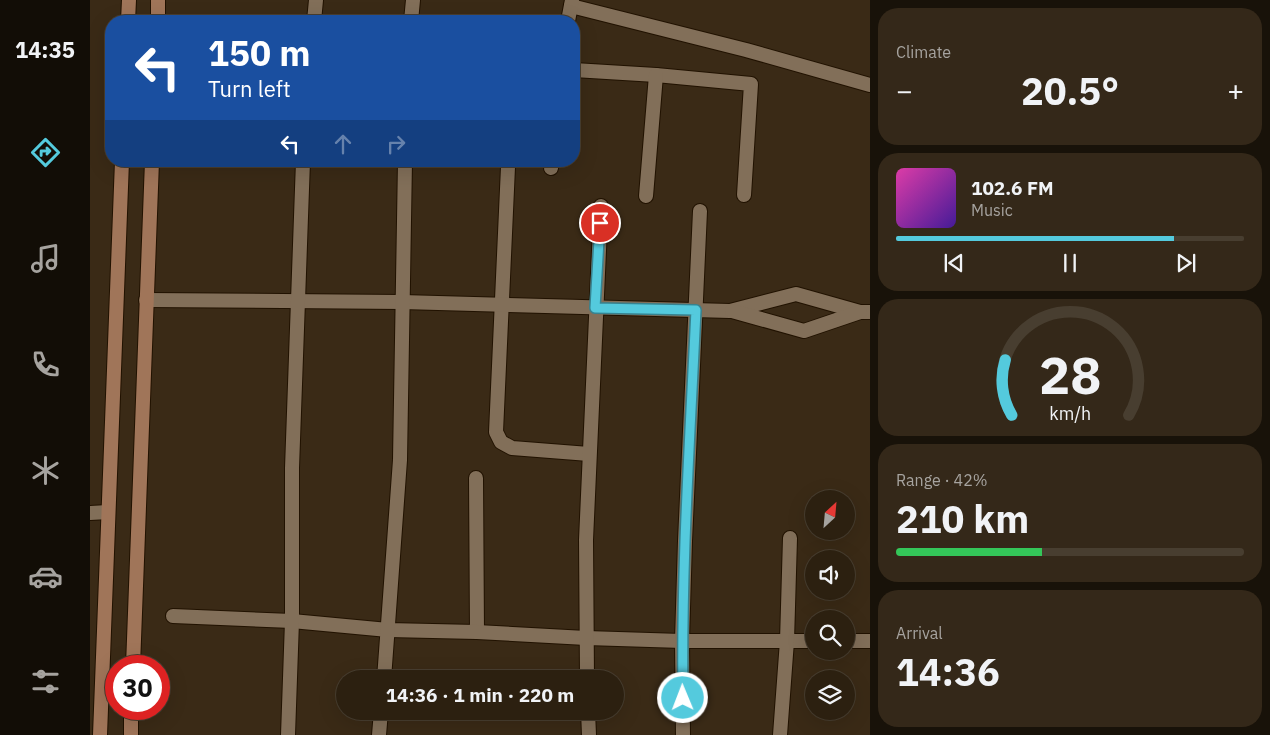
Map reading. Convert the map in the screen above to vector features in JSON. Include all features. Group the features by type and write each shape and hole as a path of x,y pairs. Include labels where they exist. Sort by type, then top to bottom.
{"main road":[{"path":"128,15 129,0"},
{"path":"158,0 158,15"},
{"path":"100,735 96,705 108,512 122,167"},
{"path":"133,655 152,167"},
{"path":"130,735 131,720"}],"street":[{"path":"315,15 316,0"},
{"path":"412,15 413,0"},
{"path":"571,3 870,85"},
{"path":"580,70 751,84 744,195"},
{"path":"646,196 656,75"},
{"path":"288,735 292,621 292,468 303,167"},
{"path":"385,670 400,460 405,167"},
{"path":"508,167 496,432 500,442 512,448 589,454"},
{"path":"587,670 586,540 601,206"},
{"path":"683,735 682,641 700,211"},
{"path":"730,311 796,294 865,312"},
{"path":"146,300 402,302 730,311 804,331 865,312"},
{"path":"476,478 477,632"},
{"path":"90,513 108,512"},
{"path":"780,735 787,641 790,538"},
{"path":"173,616 292,621 388,630 477,632 586,638 682,641 805,641"},
{"path":"855,641 870,641"},
{"path":"379,735 380,720"},
{"path":"588,720 588,735"}],"route":[{"path":"600,223 595,308 696,310 685,542 682,641 683,698"}]}
